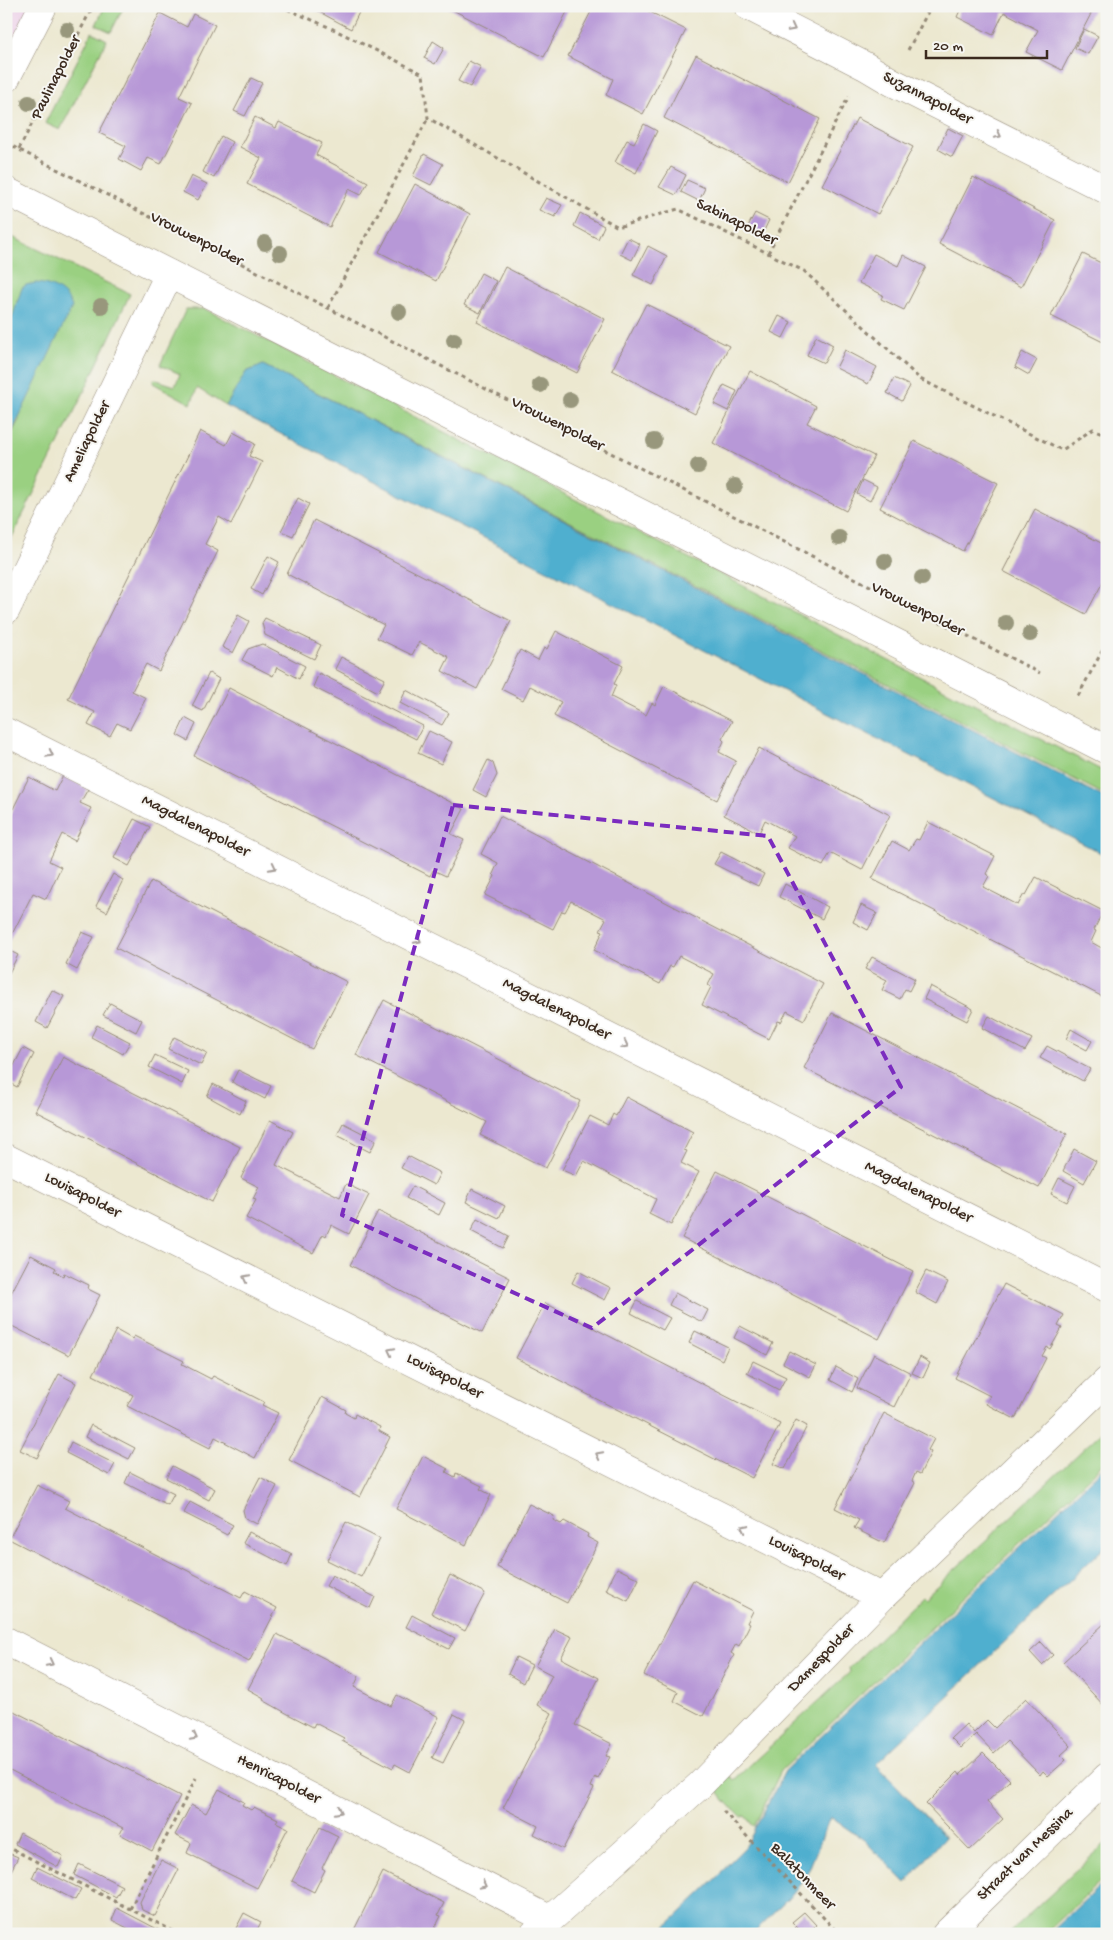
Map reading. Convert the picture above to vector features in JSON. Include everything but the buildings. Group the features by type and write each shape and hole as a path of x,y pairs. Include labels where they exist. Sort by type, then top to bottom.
{"street":[{"path":"6,78 43,6"},
{"name":"Suzannapolder","path":"748,6 865,66 892,82 1107,190"},
{"path":"6,191 1107,750"},
{"name":"Ameliapolder","path":"6,610 169,274"},
{"name":"Magdalenapolder","path":"6,732 1107,1288"},
{"name":"Louisapolder","path":"6,1158 882,1597"},
{"name":"Damespolder","path":"541,1926 700,1785 882,1597 1107,1381"},
{"name":"Henricapolder","path":"6,1640 212,1746 541,1926"},
{"name":"Straat van Messina","path":"946,1934 1107,1777"}],"path":[{"name":"Paulinapolder","path":"20,150 93,6"},
{"path":"280,6 333,29 423,74 428,118 328,308"},
{"path":"892,82 930,6"},
{"path":"768,253 865,66"},
{"name":"Sabinapolder","path":"428,118 618,227 678,208 804,271 920,379 1062,450 1093,429 1107,435"},
{"name":"Vrouwenpolder","path":"6,143 1046,676"},
{"path":"1065,729 1079,694 1107,642"},
{"path":"1071,689 1085,697"},
{"path":"130,1909 212,1746"},
{"name":"Balatonmeer","path":"747,1837 839,1934"},
{"path":"6,1846 179,1934"}],"highlighted area":[{"path":"453,805 768,836 901,1087 592,1328 342,1215"}],"shaded area":[{"path":"6,6 37,6 6,81"}],"green space":[{"path":"105,6 124,6 111,32 96,25"},
{"path":"92,32 107,40 60,130 45,123"},
{"path":"6,234 130,294 6,549 6,444 19,420 17,301 15,313 6,336"},
{"path":"186,309 205,309 1107,773 1107,796 263,365 246,372 226,406 197,388 191,404 153,383 154,379 175,386 180,374 160,365"},
{"path":"1107,1427 1107,1460 781,1771 754,1827 745,1816 741,1817 723,1798 714,1785 721,1767 734,1780 850,1672 849,1668 922,1596 924,1598"},
{"path":"1107,1842 1107,1875 1045,1934 1008,1934"}],"water":[{"path":"36,283 58,289 70,301 72,307 6,444 6,336 22,288"},
{"path":"263,365 1107,799 1107,856 226,406 246,372"},
{"path":"1107,1464 1107,1545 876,1764 945,1837 906,1883 864,1840 830,1817 806,1877 787,1900 752,1934 658,1934 719,1876 746,1846 785,1771"},
{"path":"1107,1879 1107,1934 1049,1934"}]}
